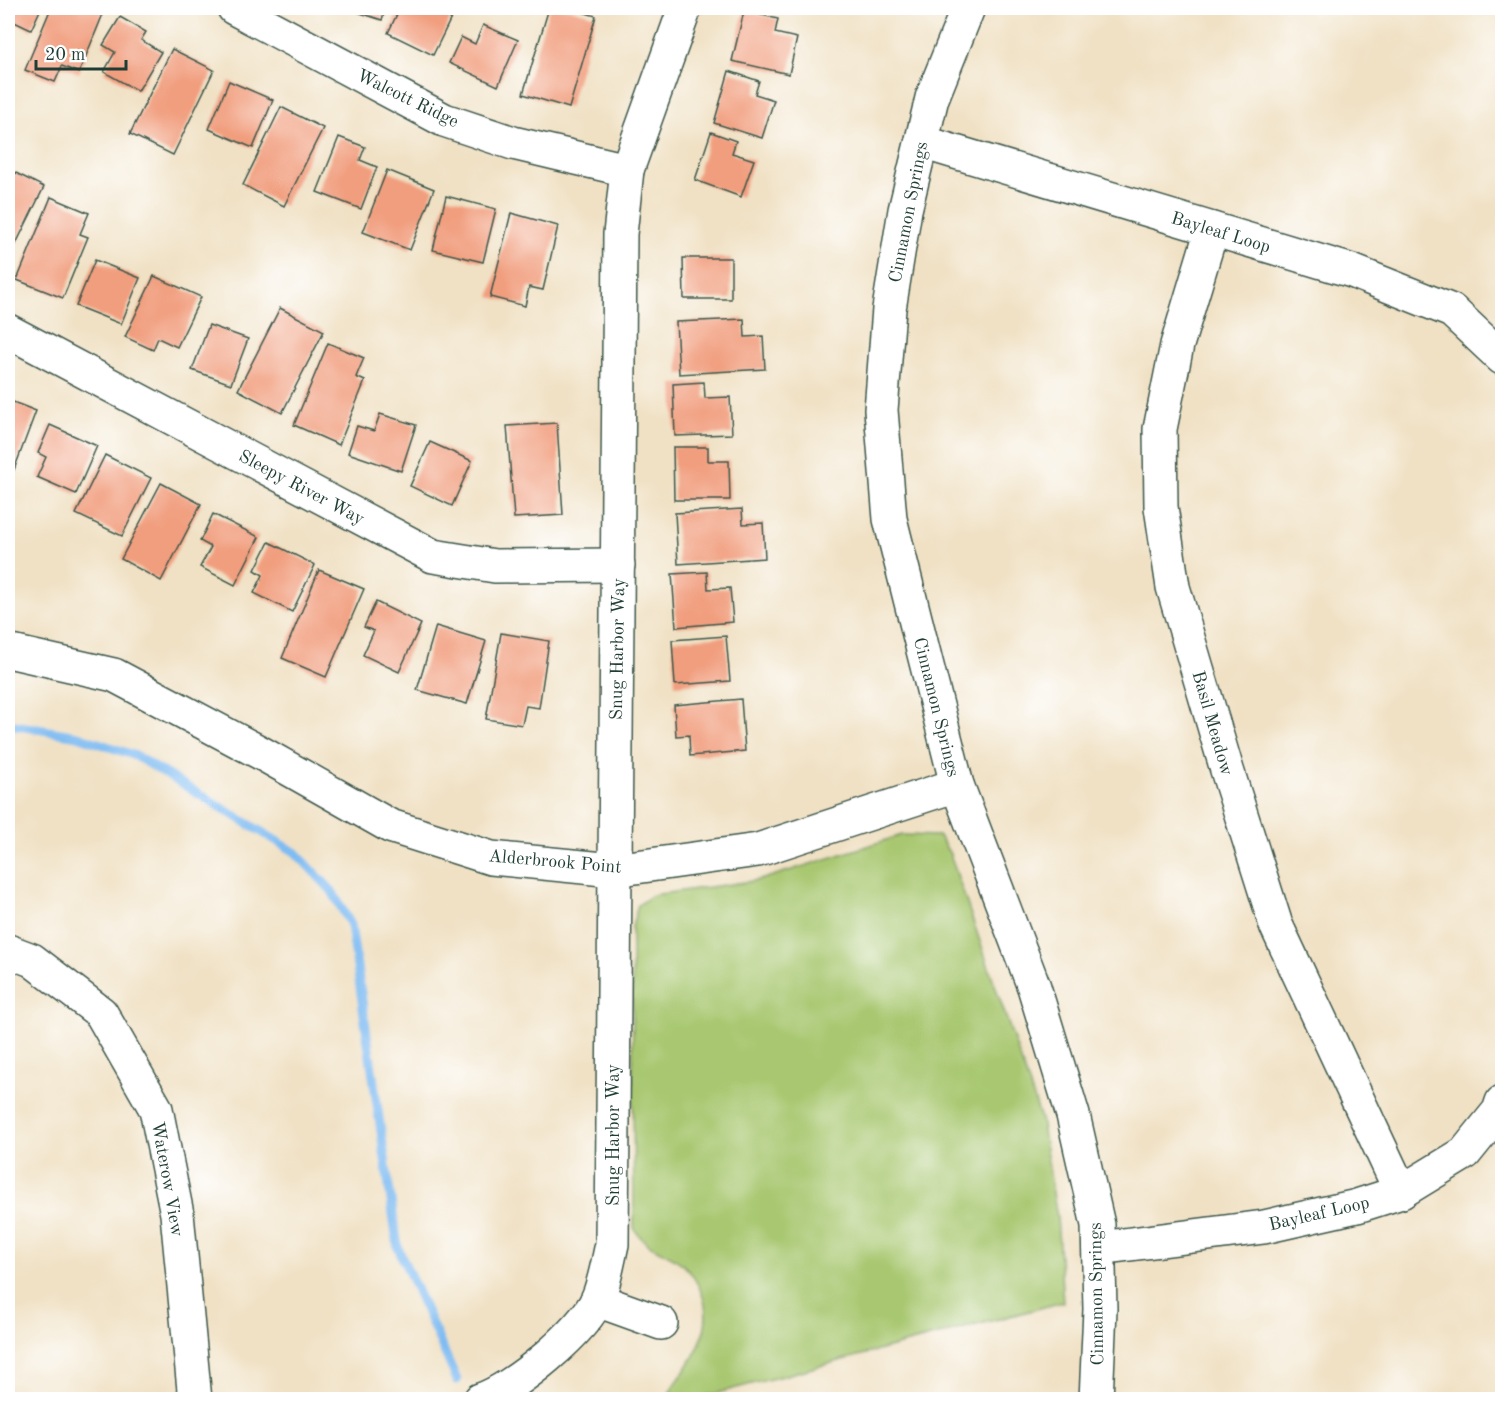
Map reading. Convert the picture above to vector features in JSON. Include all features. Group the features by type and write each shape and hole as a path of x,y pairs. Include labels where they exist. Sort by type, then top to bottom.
{"street":[{"name":"Walcott Ridge","path":"234,8 444,120 513,143 627,170"},
{"name":"Snug Harbor Way","path":"480,1400 496,1395 520,1380 566,1338 597,1300 612,1244 620,234 627,170 685,8"},
{"name":"Cinnamon Springs","path":"968,8 932,98 905,210 889,309 881,410 890,519 957,785 1038,998 1073,1115 1098,1225 1100,1309 1096,1400"},
{"name":"Bayleaf Loop","path":"922,142 1352,271 1452,311 1503,358"},
{"name":"Basil Meadow","path":"1212,229 1177,345 1160,429 1161,507 1173,587 1276,925 1401,1192"},
{"name":"Sleepy River Way","path":"8,332 433,556 495,566 618,565"},
{"name":"Alderbrook Point","path":"8,651 114,675 390,826 491,858 614,870 759,850 957,785"},
{"name":"Waterow View","path":"8,951 32,960 101,1013 156,1109 177,1214 195,1400"},
{"name":"Bayleaf Loop","path":"1098,1248 1264,1227 1357,1206 1401,1192 1465,1153 1499,1111 1503,1102"},
{"path":"597,1300 661,1323"}],"green space":[{"path":"902,835 939,836 950,854 1041,1119 1057,1217 1063,1302 695,1399 665,1399 697,1350 706,1323 706,1309 700,1289 690,1272 678,1261 648,1244 634,1228 632,927 638,905 653,895 760,880"}],"building":[{"path":"8,8 41,8 31,30 8,19"},
{"path":"51,8 105,9 79,73 62,66 55,82 25,70"},
{"path":"345,8 386,8 382,20"},
{"path":"400,8 456,8 433,55 388,33"},
{"path":"549,8 568,8 596,16 569,108 523,94"},
{"path":"744,11 778,19 775,33 797,38 789,74 732,61"},
{"path":"120,17 146,32 141,40 161,52 138,91 104,72 115,52 103,45"},
{"path":"483,25 518,40 498,86 449,63 461,37 475,44"},
{"path":"172,49 214,70 173,155 130,134"},
{"path":"729,71 759,81 755,94 774,100 762,138 714,123"},
{"path":"229,81 273,100 253,148 209,129"},
{"path":"281,107 323,128 284,206 243,185"},
{"path":"711,132 736,141 732,153 754,160 741,197 695,180"},
{"path":"339,137 365,147 360,160 377,167 361,209 317,192"},
{"path":"8,169 44,187 8,260"},
{"path":"387,170 434,189 410,250 363,232"},
{"path":"446,196 496,209 483,262 433,250"},
{"path":"51,197 89,213 80,234 88,237 63,298 17,280"},
{"path":"511,213 558,226 543,290 529,287 525,306 490,297"},
{"path":"683,258 731,258 731,299 684,299"},
{"path":"95,260 140,278 121,324 76,306"},
{"path":"154,276 201,297 177,347 158,338 153,350 125,337"},
{"path":"280,308 324,331 282,413 238,390"},
{"path":"744,319 745,337 763,336 765,369 679,374 676,322"},
{"path":"209,325 248,339 231,384 192,370"},
{"path":"328,343 364,358 356,377 365,381 339,445 294,425"},
{"path":"704,382 705,398 730,397 732,434 675,436 673,384"},
{"path":"8,400 36,411 8,486"},
{"path":"380,414 416,425 401,471 348,453 357,426 374,431"},
{"path":"557,423 563,515 514,518 507,426"},
{"path":"50,425 97,446 76,494 37,477 46,457 38,453"},
{"path":"430,442 472,461 452,506 410,486"},
{"path":"673,447 708,447 708,461 729,461 730,500 674,500"},
{"path":"105,455 151,478 122,536 76,514"},
{"path":"161,483 201,504 161,581 121,559"},
{"path":"742,509 743,524 763,523 765,558 678,564 675,513"},
{"path":"213,514 259,537 235,585 200,567 211,547 200,541"},
{"path":"269,542 315,565 292,612 254,593 263,575 255,570"},
{"path":"319,570 364,589 326,677 282,658"},
{"path":"707,572 708,589 730,588 733,622 676,627 672,574"},
{"path":"376,602 421,624 399,672 363,655 374,631 364,627"},
{"path":"436,626 486,641 467,704 417,690"},
{"path":"501,633 549,641 539,708 526,706 522,725 486,719"},
{"path":"726,636 730,681 675,685 672,640"},
{"path":"741,699 745,751 690,756 689,735 676,736 674,705"}],"waterway":[{"path":"8,724 78,736 136,756 295,852 332,891 351,925 398,1248 457,1380"}]}
